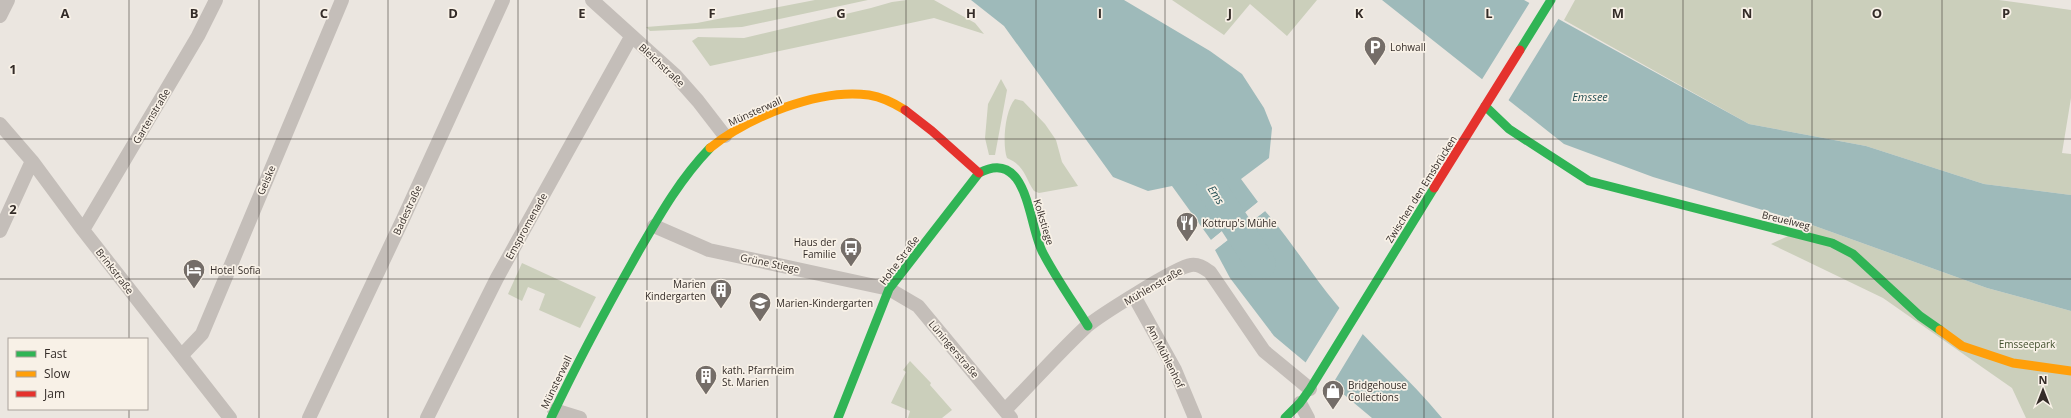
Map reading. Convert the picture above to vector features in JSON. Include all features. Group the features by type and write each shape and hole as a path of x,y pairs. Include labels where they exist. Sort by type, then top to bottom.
{"street":[{"path":"0,16 8,0"},
{"name":"Gartenstraße","path":"83,230 198,36 216,0"},
{"name":"Geiske","path":"182,355 202,334 342,0"},
{"name":"Badestraße","path":"309,418 403,219 503,0"},
{"name":"Bleichstraße","path":"592,0 631,37 675,75 698,101 725,136"},
{"name":"Zwischen den Emsbrücken","path":"1286,418 1300,403 1313,383 1548,4"},
{"name":"Emspromenade","path":"427,418 496,278 631,37"},
{"name":"Münsterwall","path":"552,414 595,329 672,192 692,167 725,136 754,121 807,102 851,95 880,98 895,104 910,114 937,135 979,173"},
{"name":"Breuelweg","path":"1485,106 1509,129 1589,181 1832,243 1852,254 1920,316 1962,346 2013,363 2071,371"},
{"name":"Brinkstraße","path":"0,124 32,161 83,230 230,418"},
{"path":"0,231 32,161"},
{"name":"Kolkstiege","path":"979,173 991,166 1003,168 1013,174 1021,183 1042,252 1088,326"},
{"name":"Hohe Straße","path":"838,418 889,289 979,173"},
{"name":"Grüne Stiege","path":"654,226 709,250 889,289"},
{"name":"Mühlenstraße","path":"1008,414 1088,326 1181,268 1190,266 1202,267 1210,272 1264,351 1313,383"},
{"name":"Lüningerstraße","path":"889,289 918,306 1008,414"},
{"name":"Am Mühlenhof","path":"1134,296 1175,370 1195,418"},
{"path":"1300,403 1308,418"},
{"path":"552,414 580,418"}],"green space":[{"path":"815,0 868,0 742,27 650,31 646,27 697,23"},
{"path":"907,0 934,0 975,23 984,34 934,18 710,66 692,41 698,37 744,38 892,2"},
{"path":"1172,0 1317,0 1287,36 1250,4 1224,35"},
{"path":"1575,0 1999,0 2071,10 2071,98 2062,153 2071,154 2071,195 1984,184 1866,146 1749,124 1564,20"},
{"path":"1001,79 1007,90 995,155 989,155 985,138 988,104"},
{"path":"1015,99 1023,101 1045,124 1056,140 1062,162 1078,186 1039,193 1034,191 1021,168 1007,158 1005,152 1005,127 1009,111"},
{"name":"Emsseepark","path":"1812,225 1987,288 2071,311 2071,418 2026,418 2012,388 1883,298 1771,244"},
{"path":"522,263 596,297 580,328 539,310 545,294 528,287 522,301 508,294"},
{"path":"910,361 931,383 930,385 952,410 942,418 908,418 910,411 891,403 906,372 903,370"}],"water":[{"path":"971,0 1124,0 1210,51 1242,74 1264,108 1272,128 1269,158 1241,179 1258,202 1211,240 1172,186 1148,191 1113,177 1004,26"},
{"name":"Emssee","path":"1382,0 1524,0 1749,124 1866,146 1984,184 2071,195 2071,311 1987,288 1812,225 1653,177 1564,144"},
{"path":"1265,211 1337,305 1442,418 1372,418 1274,336 1230,278 1215,250"}],"pier":[{"path":"1530,2 1559,18 1508,101 1481,81"},
{"path":"1258,202 1259,204 1213,241 1210,241"},
{"path":"1263,209 1265,211 1213,251 1214,248"},
{"path":"1340,307 1364,332 1332,385 1304,365"}],"waterway":[{"name":"Ems","path":"1211,187 1261,264"}],"traffic: fast":[{"path":"1520,50 1551,0"},
{"path":"1485,106 1509,129 1589,181 1832,243 1853,254 1920,316 1940,330"},
{"path":"551,418 592,336 652,228 688,173 710,148"},
{"path":"838,418 889,289 979,173 995,168 1008,171 1017,180 1024,193 1043,253 1088,326"},
{"path":"1285,418 1300,403 1310,389 1434,188"}],"traffic: slow":[{"path":"710,148 744,126 764,116 785,107 828,96 849,94 869,95 879,97 905,110"},
{"path":"1940,330 1962,346 2013,363 2071,371"}],"traffic: jam":[{"path":"1434,188 1520,50"},
{"path":"905,110 932,131 979,173"}],"place":[{"name":"Lohwall","path":"1375,66"},
{"name":"Kottrup's Mühle","path":"1187,242"},
{"name":"Haus der Familie","path":"851,268"},
{"name":"Hotel Sofia","path":"194,290"},
{"name":"Marien Kindergarten","path":"721,310"},
{"name":"Marien-Kindergarten","path":"760,322"},
{"name":"kath. Pfarrheim St. Marien","path":"706,396"},
{"name":"Bridgehouse Collections","path":"1333,410"}]}
